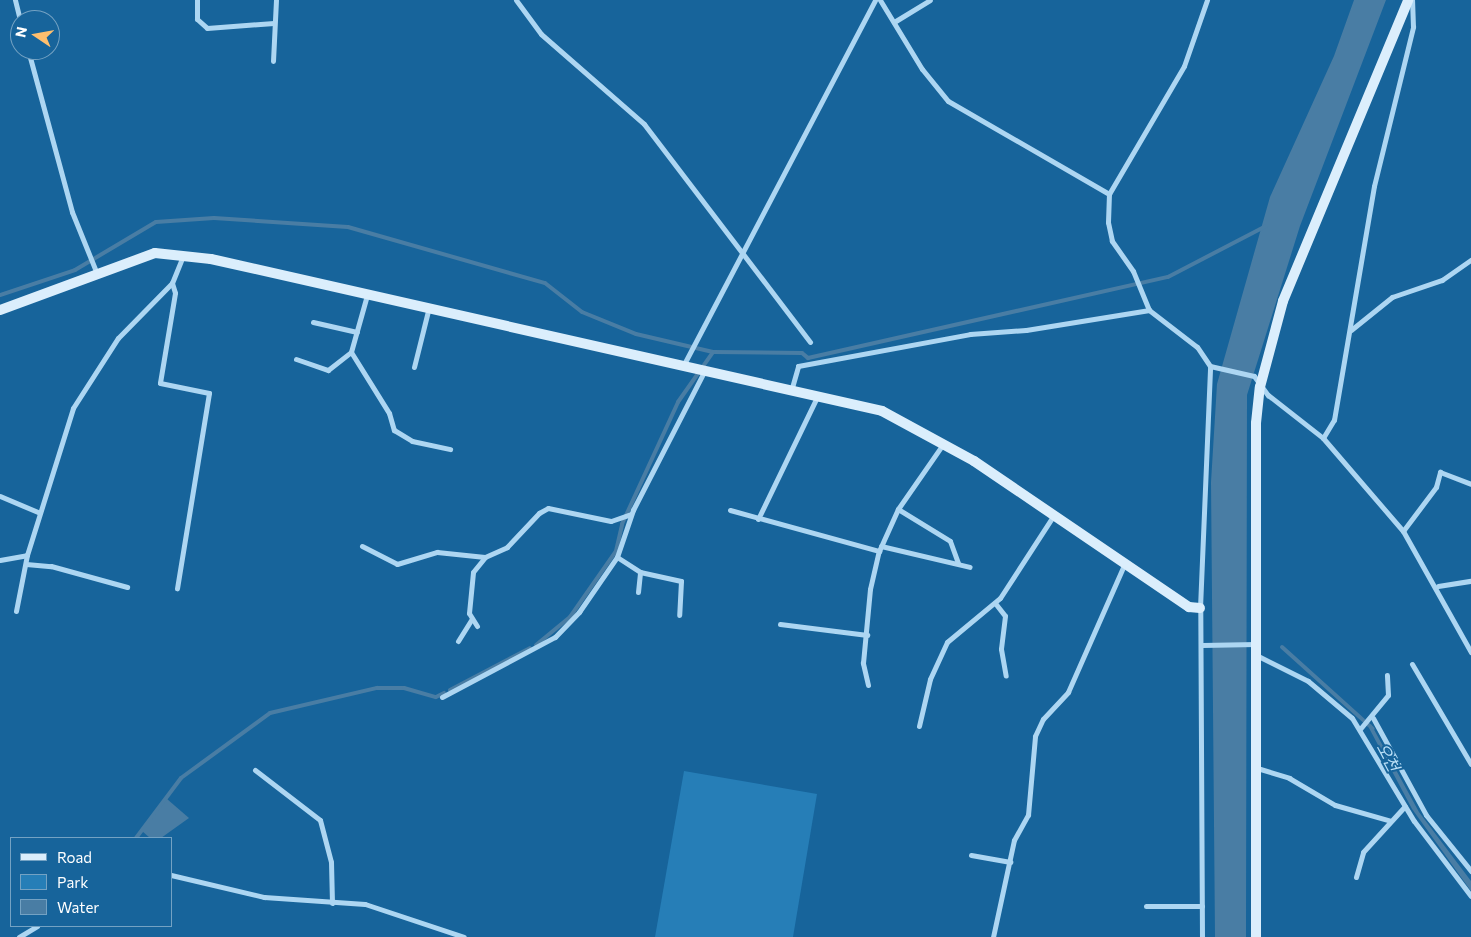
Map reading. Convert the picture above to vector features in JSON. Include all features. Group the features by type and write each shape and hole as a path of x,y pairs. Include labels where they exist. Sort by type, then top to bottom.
{"street":[{"path":"197,0 197,18 207,28 274,23"},
{"path":"273,61 276,0"},
{"path":"516,0 540,34 644,124 684,172 734,246 744,250 810,342"},
{"path":"683,366 875,0"},
{"path":"880,0 948,101 1109,194"},
{"path":"894,22 930,0"},
{"path":"1202,937 1202,645 1200,608 1210,366 1197,347 1150,310 1136,278 1112,241 1109,194 1184,66 1208,0"},
{"path":"1323,438 1334,420 1351,330 1374,186 1413,27 1410,0"},
{"path":"1256,937 1258,656 1252,644 1256,423 1260,387 1282,301 1410,0"},
{"path":"31,60 87,253 96,271"},
{"path":"0,310 96,271 154,253 184,256 368,292 701,371 882,411 943,444 1125,562 1189,607 1200,608"},
{"path":"16,611 27,554 73,408 118,338 172,283 184,256"},
{"path":"1351,330 1392,297 1442,280 1471,260"},
{"path":"172,283 175,293 160,383 209,393 177,588"},
{"path":"296,359 328,370 352,352 368,292"},
{"path":"414,366 429,307"},
{"path":"791,391 798,366 970,334 1026,330 1150,310"},
{"path":"313,322 357,332"},
{"path":"352,352 389,413 394,430 412,441 450,449"},
{"path":"1210,366 1254,376 1260,387 1323,438 1404,531 1438,586 1471,652"},
{"path":"442,697 555,638 617,557 627,515 701,371"},
{"path":"758,519 817,397"},
{"path":"868,685 863,663 870,589 880,548 898,508 943,444"},
{"path":"1404,531 1436,487 1440,472 1471,484"},
{"path":"0,496 40,513"},
{"path":"362,546 397,564 437,552 485,557 507,548 548,508 611,521 627,515"},
{"path":"898,508 950,542 958,563"},
{"path":"730,510 758,519 880,548 970,567"},
{"path":"919,726 930,678 947,642 995,603 1054,515"},
{"path":"0,560 27,554"},
{"path":"458,641 472,620 473,572 485,557"},
{"path":"617,557 640,572 682,581 679,615"},
{"path":"993,937 1014,840 1028,815 1035,736 1068,692 1125,562"},
{"path":"26,564 51,566 127,587"},
{"path":"638,592 640,572"},
{"path":"1438,586 1471,580"},
{"path":"995,603 1005,616 1001,648 1006,676"},
{"path":"472,620 477,626"},
{"path":"780,624 867,636"},
{"path":"1202,645 1252,644"},
{"path":"1258,656 1308,681 1362,727 1406,806 1471,896"},
{"path":"1412,664 1471,764"},
{"path":"1362,727 1372,719 1388,695 1388,675"},
{"path":"1372,719 1426,814 1471,871"},
{"path":"1257,768 1289,778 1335,805 1391,822"},
{"path":"255,770 320,820 331,862 332,903"},
{"path":"1356,877 1363,852 1406,806"},
{"path":"971,855 1010,862"},
{"path":"172,875 223,891 332,903 365,904 464,937"},
{"path":"1146,906 1202,906"},
{"path":"19,937 35,927"}],"green space":[{"path":"684,771 817,794 793,937 655,937"}],"water":[{"path":"1354,0 1386,0 1300,226 1247,395 1246,937 1215,937 1211,482 1217,384 1270,197 1334,56"},
{"path":"1371,724 1419,812 1471,881 1471,891 1412,809 1369,728"},
{"path":"167,799 189,818 162,837 149,837 142,831"}],"waterway":[{"path":"0,295 75,270 156,222 214,218 348,227 545,283 582,312 636,334 713,352 802,353 808,358 1168,277 1266,226"},
{"path":"536,645 570,617 616,551 622,524 678,402 713,352"},
{"name":"오천","path":"1282,647 1373,729"},
{"path":"450,690 530,648"},
{"path":"137,837 181,778 270,713 377,688 404,688 436,697 444,693"}]}
